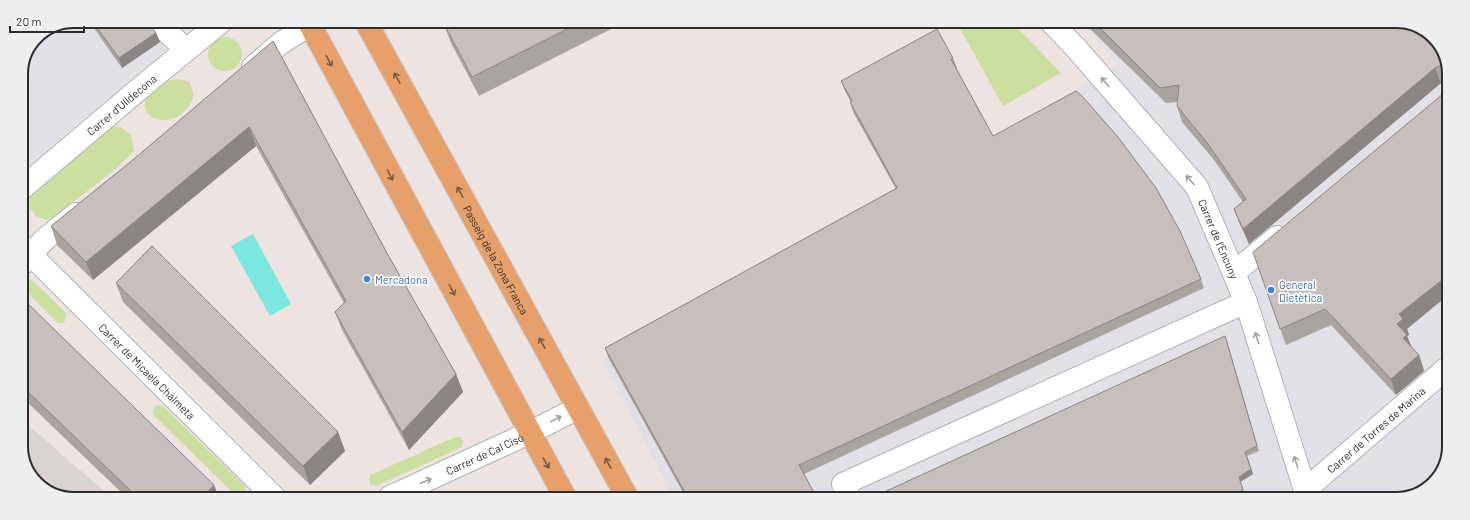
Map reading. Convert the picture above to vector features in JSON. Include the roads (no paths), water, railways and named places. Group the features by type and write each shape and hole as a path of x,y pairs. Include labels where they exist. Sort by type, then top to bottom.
{"main road":[{"path":"315,28 562,492"},
{"name":"Passeig de la Zona Franca","path":"369,28 624,492"}],"street":[{"path":"163,28 186,50"},
{"name":"Carrer d'Ulldecona","path":"28,183 213,28"},
{"path":"240,78 281,43 304,28"},
{"name":"Carrer de l'Encuny","path":"1057,28 1197,187 1246,302 1302,492"},
{"path":"28,253 92,201"},
{"path":"1234,273 1290,226"},
{"name":"Carrer de Micaela Chalmeta","path":"28,258 269,492"},
{"path":"847,492 843,484 1246,302"},
{"name":"Carrer de Torres de Marina","path":"1306,492 1442,372"},
{"name":"Carrer de Cal Cisó","path":"401,492 530,433 578,408"}],"water":[{"path":"253,234 291,304 270,316 231,246"}],"place":[{"name":"Mercadona","path":"367,279"},
{"name":"General Dietètica","path":"1271,290"}]}
